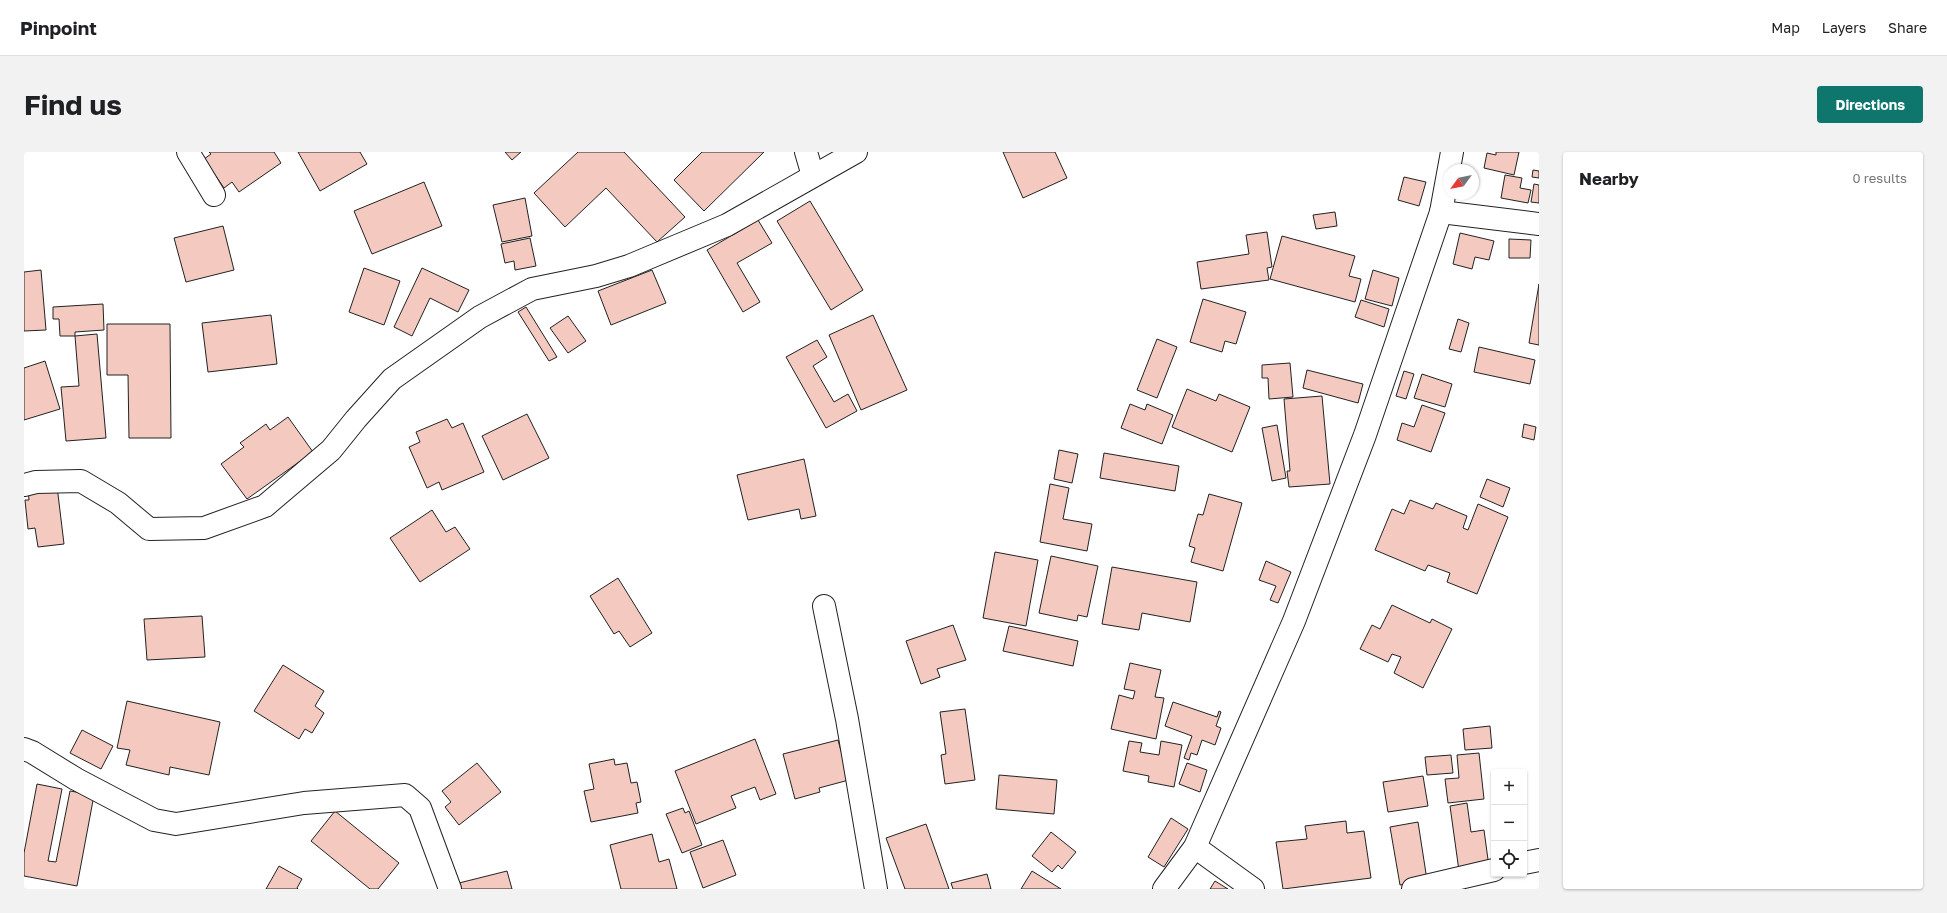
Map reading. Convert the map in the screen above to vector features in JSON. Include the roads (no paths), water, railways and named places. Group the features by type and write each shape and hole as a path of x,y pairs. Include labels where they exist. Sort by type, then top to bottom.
{"street":[{"path":"188,152 214,195"},
{"path":"806,152 813,176"},
{"path":"24,485 36,482 81,481 118,503 149,529 204,528 265,506 331,450 356,419 392,379 480,317 532,289 596,276 629,266 727,225 856,152"},
{"path":"1164,889 1196,847 1294,621 1365,435 1441,212 1452,152"},
{"path":"1441,212 1539,224"},
{"path":"824,606 847,719 876,889"},
{"path":"24,749 32,752 76,779 154,820 176,824 304,803 405,795 420,808 450,889"},
{"path":"1196,847 1253,889"},
{"path":"1527,862 1539,860"},
{"path":"1413,889 1491,871"}]}
